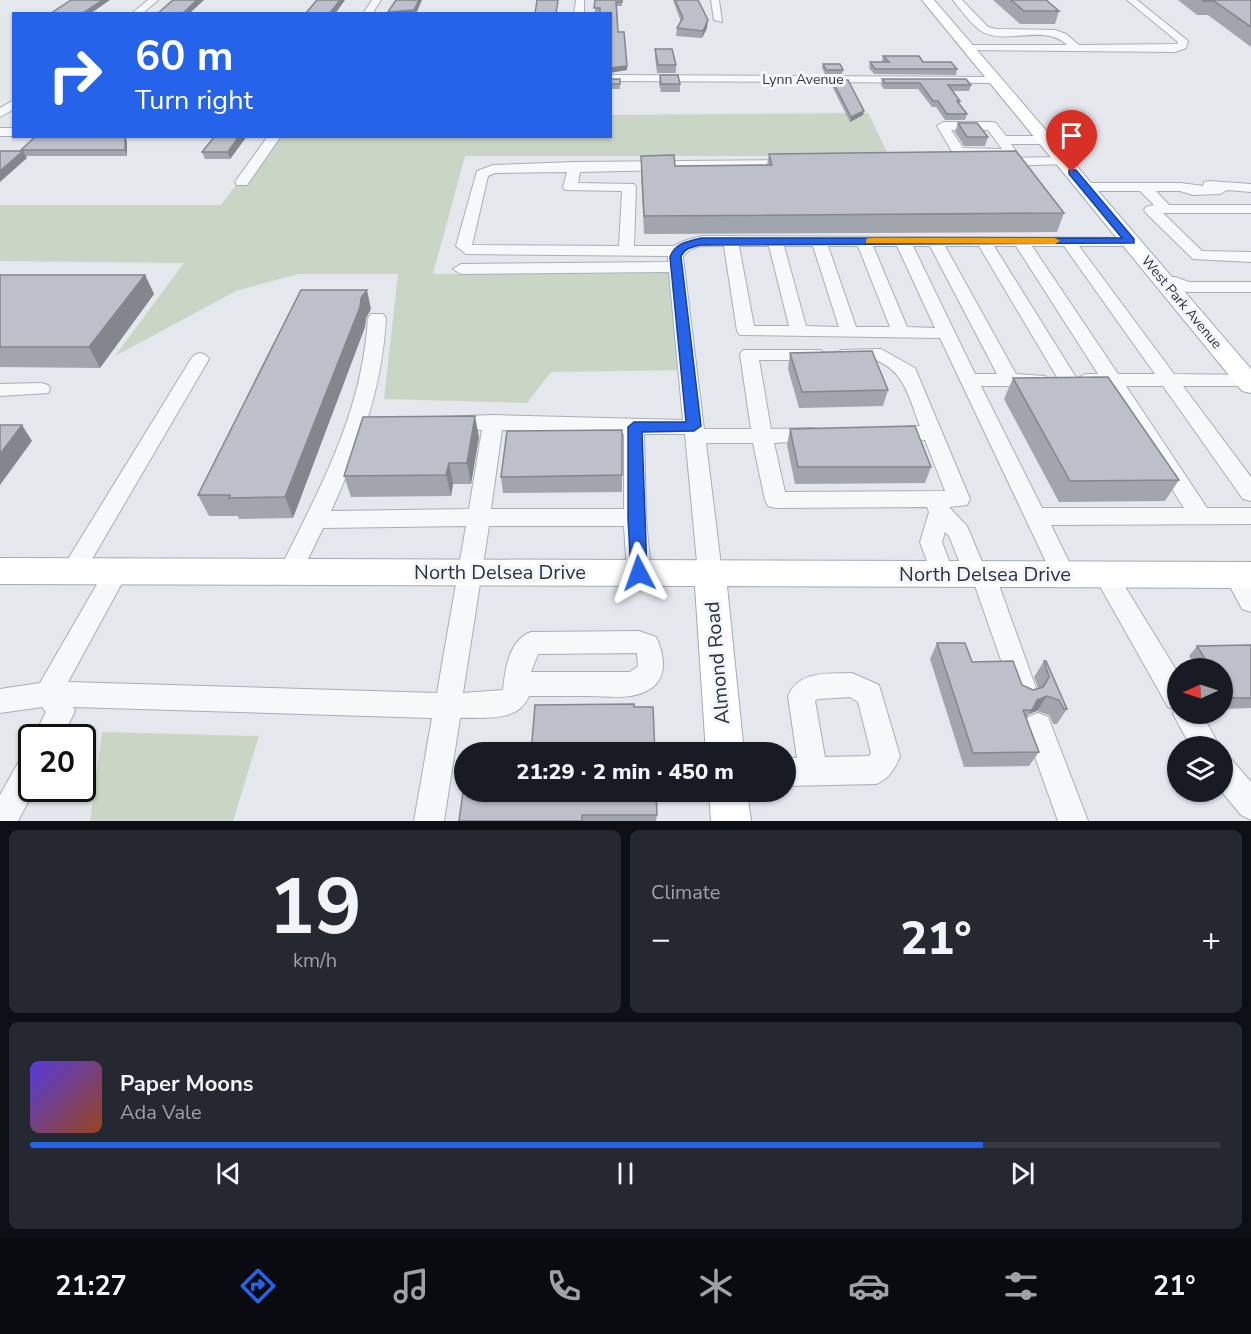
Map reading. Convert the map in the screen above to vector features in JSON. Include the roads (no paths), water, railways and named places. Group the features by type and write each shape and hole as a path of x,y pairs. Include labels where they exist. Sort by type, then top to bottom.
{"main road":[{"name":"West Park Avenue","path":"928,0 1130,241 1170,282 1249,382"},
{"name":"North Delsea Drive","path":"0,571 1244,575"},
{"name":"Almond Road","path":"710,573 724,742"},
{"path":"729,802 731,821"}],"street":[{"path":"138,12 154,0"},
{"path":"715,0 718,20"},
{"path":"957,0 985,29 995,32 1056,33 1076,48"},
{"path":"968,48 1175,49 1182,46 1183,41 1131,0"},
{"name":"Lynn Avenue","path":"612,78 995,80"},
{"path":"943,126 992,126 1002,140 1011,153 959,152 943,126"},
{"path":"242,182 274,138"},
{"path":"1002,140 1045,140"},
{"path":"944,163 1063,161"},
{"path":"1015,162 1028,179"},
{"path":"677,259 626,251 471,251 464,246 482,174 493,169 813,164"},
{"path":"575,166 570,187 629,187 626,251"},
{"path":"1085,187 1181,188 1193,191 1220,190 1222,187 1251,188"},
{"path":"1144,187 1165,209"},
{"path":"1251,209 1151,210 1198,256 1251,257"},
{"path":"1061,223 1071,241 1168,380 1251,493"},
{"path":"461,269 677,259 692,243 731,241 1130,241"},
{"path":"731,241 746,331 946,333"},
{"path":"775,241 799,332"},
{"path":"819,241 849,332"},
{"path":"864,241 901,333"},
{"path":"903,241 1063,574"},
{"path":"935,241 1010,380"},
{"path":"984,241 1068,380"},
{"path":"1021,241 1201,516"},
{"path":"677,259 710,573"},
{"path":"1170,282 1181,277 1251,277"},
{"path":"1170,282 1187,287 1251,287"},
{"path":"290,573 314,520 329,494 370,386 378,346 377,318"},
{"path":"749,354 881,354 908,372 958,499 937,506 776,500 762,436 749,354"},
{"path":"73,571 200,359"},
{"path":"969,380 1249,382"},
{"path":"0,390 41,389"},
{"path":"357,421 380,421"},
{"path":"436,422 634,427 762,436 830,435"},
{"path":"429,821 493,422"},
{"path":"634,427 635,518 639,573"},
{"path":"876,434 932,433"},
{"path":"937,506 931,542 942,574"},
{"path":"937,506 959,532 979,574 1024,691"},
{"path":"1035,517 1251,516"},
{"path":"314,520 479,517 635,518"},
{"path":"48,694 116,572"},
{"path":"1104,574 1167,680"},
{"path":"1244,575 1251,603"},
{"path":"0,701 48,694 448,706 505,704 515,697 517,684"},
{"path":"48,694 61,711 54,724"},
{"path":"1038,726 1073,821"},
{"path":"1233,783 1251,805"},
{"path":"2,821 18,792"}]}
